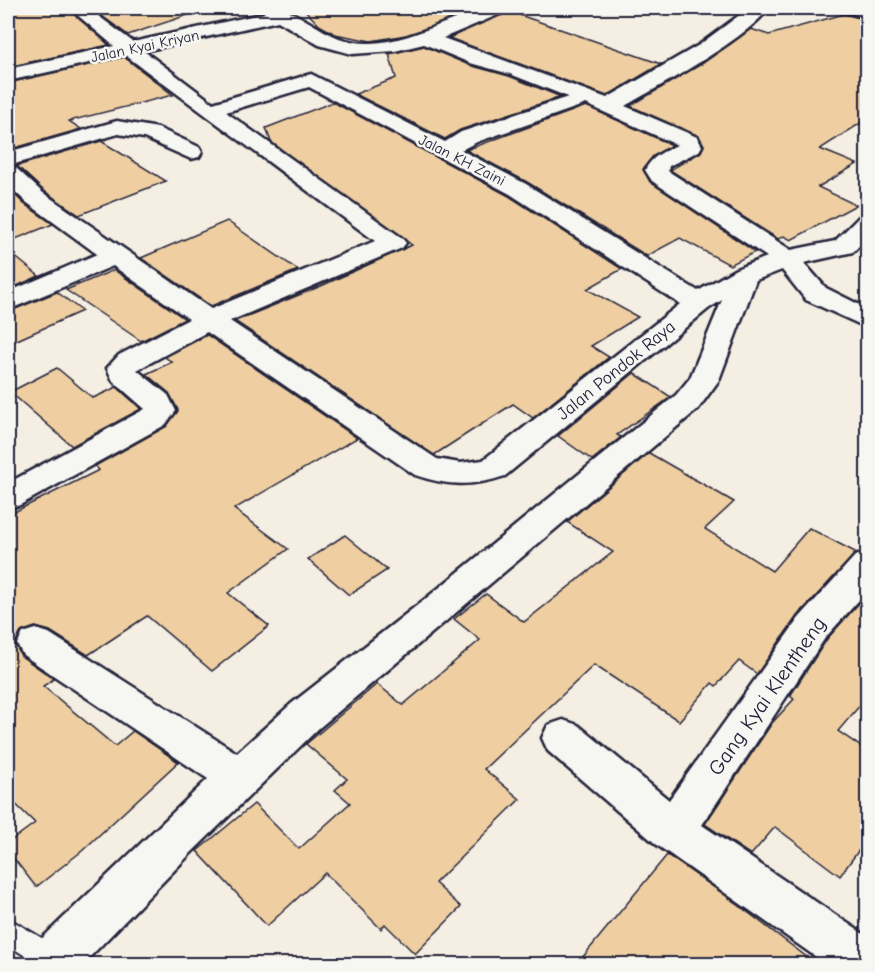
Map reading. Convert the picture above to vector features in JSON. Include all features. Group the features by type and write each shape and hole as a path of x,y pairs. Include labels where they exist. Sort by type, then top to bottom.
{"street":[{"path":"8,497 158,415 161,411 159,406 123,375 123,365 209,320 393,243 210,110 78,8"},
{"path":"275,11 324,40 346,47 368,48 424,37 466,23 499,8"},
{"path":"609,106 661,77 738,27 759,8"},
{"path":"851,8 867,14"},
{"name":"Jalan Kyai Kriyan","path":"8,75 132,49 275,11"},
{"path":"424,37 477,59 517,70 609,106 689,142 691,146 660,162 656,170 660,176 787,259 816,294 867,320"},
{"name":"Jalan KH Zaini","path":"210,110 311,80 518,189 698,303"},
{"path":"444,151 490,130 586,97"},
{"path":"191,152 150,133 117,128 10,176 116,255 209,320"},
{"name":"Jalan Pondok Raya","path":"209,320 426,467 446,474 473,475 494,468 698,303 745,275 787,259 844,247 867,222"},
{"path":"8,302 116,255"},
{"path":"52,962 305,716 442,606 687,402 704,380 745,275"},
{"name":"Gang Kyai Klentheng","path":"673,831 812,628 867,565"},
{"path":"36,644 240,777"},
{"path":"563,738 673,831 866,964"}],"lane":[{"path":"8,931 52,962"}],"building":[{"path":"8,8 67,8 109,45 8,67"},
{"path":"91,8 190,8 191,14 128,35"},
{"path":"303,8 489,8 406,35 371,41 335,34 319,25"},
{"path":"508,11 661,64 607,96 449,38"},
{"path":"844,14 867,20 867,119 820,149 857,164 818,187 856,205 791,240 784,236 778,239 670,170 701,152 704,145 699,136 630,106 703,63 751,29 769,35"},
{"path":"424,46 469,65 509,76 561,97 460,130 445,139 355,94 396,78 389,54"},
{"path":"124,57 173,95 69,121 81,129 8,150 8,83"},
{"path":"333,102 509,196 622,269 587,289 638,317 591,346 609,357 533,418 513,404 434,455 235,321 412,245 271,142 266,128"},
{"path":"586,106 672,145 653,156 643,169 650,182 755,252 730,265 680,238 647,256 527,182 466,150"},
{"path":"101,141 166,181 79,215 43,190 17,166"},
{"path":"8,188 24,204 53,224 8,242"},
{"path":"227,221 298,270 211,306 141,258"},
{"path":"8,251 39,276 8,290"},
{"path":"114,270 185,319 141,341 66,290"},
{"path":"57,292 82,311 8,344 8,312"},
{"path":"207,335 357,438 234,509 288,549 228,593 269,626 212,671 147,616 88,655 50,631 35,627 21,632 15,643 21,656 54,679 43,686 115,746 133,731 178,762 82,851 36,887 8,851 8,843 35,823 8,797 8,515 99,470 95,466 167,426 178,410 169,393 146,374 172,362 165,357"},
{"path":"57,368 93,398 117,387 141,409 72,446 10,392"},
{"path":"634,373 671,397 617,435 621,437 592,460 558,436"},
{"path":"649,453 734,502 705,529 772,571 809,528 857,553 797,616 757,674 739,661 716,686 712,683 679,721 594,665 484,769 520,799 435,883 461,907 415,954 385,924 381,929 325,873 267,926 197,851 254,804 299,849 350,803 335,790 347,779 306,744 377,684 403,705 480,640 454,619 486,594 524,622 613,552 567,522"},
{"path":"345,535 387,570 349,595 308,559"},
{"path":"867,594 867,697 838,731 867,751 867,839 840,876 775,827 751,855 705,824 772,723 794,699 790,696 827,639"},
{"path":"667,855 725,895 816,964 577,964"}]}
